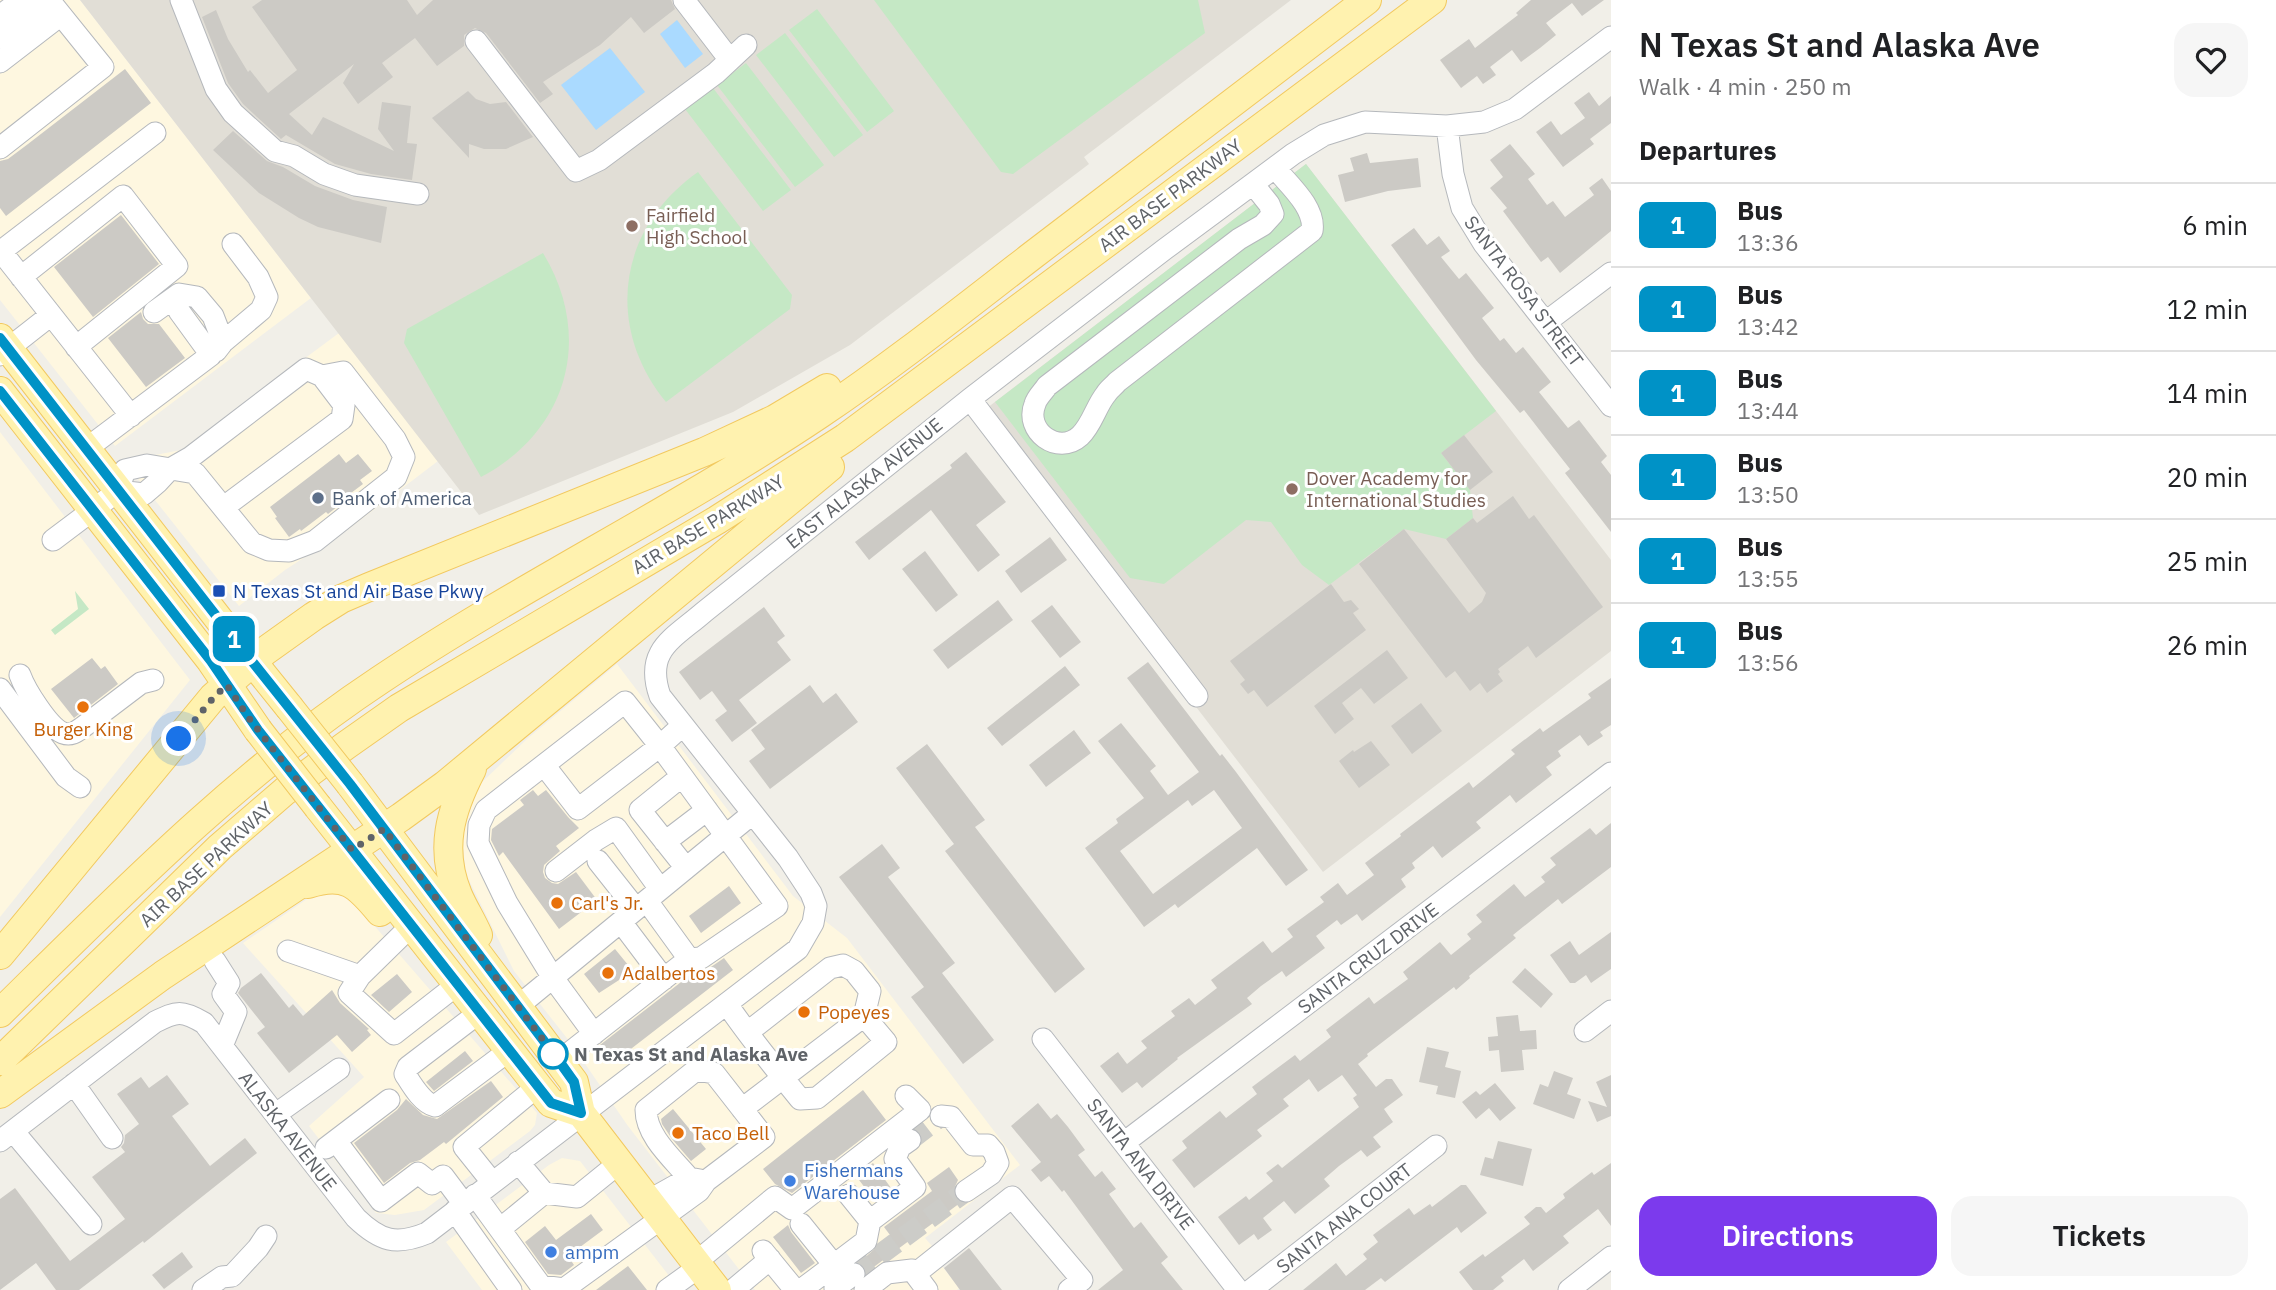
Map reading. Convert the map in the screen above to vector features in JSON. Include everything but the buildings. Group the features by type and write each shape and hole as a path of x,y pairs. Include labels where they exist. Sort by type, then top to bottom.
{"main road":[{"name":"AIR BASE PARKWAY","path":"0,1013 198,821 263,765 324,719 437,644 762,452 823,412 920,342 1367,0"},
{"name":"AIR BASE PARKWAY","path":"0,1061 220,847 345,746 399,708 782,480 845,438 1432,0"},
{"path":"0,955 214,697 253,662 314,616 341,599 714,448 775,419 846,377 920,342"},
{"path":"3,347 350,784 559,1061 574,1082 581,1113 717,1290"},
{"path":"0,1094 163,975 384,829 475,762 878,427 939,369"},
{"path":"0,391 211,661 258,730 551,1103 581,1113"},
{"path":"475,762 453,810 448,833 449,856 452,877 459,896 498,983"},
{"path":"295,888 330,878 344,880 365,895 381,913 411,926"}],"street":[{"path":"0,16 21,0"},
{"path":"181,0 216,89 233,113 275,151 294,156 324,174 355,185 418,194"},
{"path":"684,0 730,60"},
{"path":"0,38 53,5"},
{"path":"0,62 53,5"},
{"path":"0,148 103,67 53,5"},
{"name":"EAST ALASKA AVENUE","path":"581,1113 798,949 813,923 816,905 788,858 660,696 655,680 656,659 664,648 704,612 970,399 1253,184 1324,135 1364,122 1447,126 1484,122 1516,109 1611,37"},
{"path":"476,41 576,171 599,160 746,45"},
{"name":"SANTA ROSA STREET","path":"1447,126 1453,174 1462,208 1484,244 1611,406"},
{"path":"131,416 0,251 155,132"},
{"path":"1275,168 1302,202 1313,221 1312,230 1117,382 1106,394 1080,436 1067,443 1054,443 1041,436 1033,423 1034,404 1047,386 1239,239 1263,225 1273,214 1291,204 1302,202"},
{"path":"1253,184 1269,204 1273,214"},
{"path":"21,276 124,196 177,266 76,347"},
{"path":"86,449 217,349 261,310 267,298 258,277 233,244"},
{"path":"1546,322 1611,272"},
{"path":"155,312 179,294 197,297 213,316 217,349"},
{"path":"179,311 217,349"},
{"path":"3,347 51,315"},
{"path":"170,469 191,457 306,369 322,376 344,405 342,419 223,507"},
{"path":"53,540 118,491 125,470 147,465 195,473 252,543 270,550 289,551 314,541 396,477 404,457 395,439 343,372 322,376"},
{"path":"970,399 1197,696"},
{"path":"19,675 25,689 55,729 65,734 74,734 141,683 153,680"},
{"path":"0,690 66,777 80,787"},
{"path":"559,1061 594,1034 690,959 701,958 777,906 625,702 486,810 479,825 478,843 507,903 553,978 594,1034"},
{"path":"544,765 578,809 682,726"},
{"name":"SANTA CRUZ DRIVE","path":"1125,1142 1611,773"},
{"path":"682,776 640,810 686,868"},
{"path":"665,842 707,810"},
{"path":"517,1007 752,814"},
{"path":"556,871 616,828 664,979"},
{"path":"598,861 690,959"},
{"path":"411,926 360,976 349,993 394,1034 458,984"},
{"path":"288,951 360,976"},
{"path":"215,961 229,983 223,994 236,1012 222,1046"},
{"path":"742,1108 864,1016 870,991 855,971 843,965 830,968 748,1032"},
{"path":"727,1004 800,1099 817,1098 886,1042 864,1016"},
{"path":"1585,1031 1611,1011"},
{"path":"480,1012 408,1067 405,1074 427,1104 435,1106 510,1050"},
{"name":"ALASKA AVENUE","path":"6,1136 155,1022 173,1013 187,1013 204,1023 356,1218 369,1231 384,1239 412,1239 427,1233 581,1113"},
{"name":"SANTA ANA DRIVE","path":"1044,1038 1238,1290"},
{"path":"276,1114 339,1069"},
{"path":"336,1141 381,1201 418,1173 432,1184 443,1176 472,1198 500,1229 541,1286 564,1289 655,1210 699,1191 697,1180 655,1137 646,1120 646,1110 696,1070 714,1073 764,1137 697,1180"},
{"path":"74,1084 112,1138"},
{"path":"511,1290 472,1198 464,1147 538,1086"},
{"path":"667,1290 775,1197 792,1209 920,1110 906,1096"},
{"path":"311,1161 389,1100"},
{"path":"942,1116 951,1117 973,1145 988,1145 998,1163 991,1174 967,1191"},
{"path":"6,1136 91,1224"},
{"path":"801,1290 866,1241 870,1221 915,1187 895,1159 900,1147 910,1140"},
{"name":"SANTA ANA COURT","path":"1251,1290 1436,1146"},
{"path":"518,1162 544,1193 577,1197 619,1163"},
{"path":"500,1229 544,1193"},
{"path":"849,1195 870,1221"},
{"path":"835,1288 887,1273 912,1270 921,1282 1012,1197 1082,1280 1069,1290"},
{"path":"801,1224 834,1265"},
{"path":"203,1290 222,1277 239,1283 266,1236"},
{"path":"733,1290 767,1255 795,1290"},
{"path":"1569,1290 1611,1257"}],"shaded area":[{"path":"0,0 80,0 311,298 115,446 0,300"},
{"name":"Fairfield High School","path":"80,0 1291,0 1084,157 1089,164 850,345 733,412 479,515"},
{"name":"Dover Academy for International Studies","path":"1306,164 1611,560 1611,651 1323,872 974,418"},
{"path":"339,333 438,461 350,528 285,570 239,606 124,461 181,450"},
{"path":"0,432 190,680 0,917"},
{"path":"617,664 793,896 847,938 1020,1165 925,1238 946,1262 942,1266 959,1288 957,1290 755,1290 628,1126 570,1042 514,971 466,874 462,838 477,787 527,739"},
{"path":"335,894 352,900 537,1113 535,1125 530,1131 424,1210 395,1215 376,1213 309,1126 364,1077 243,943 313,895"},
{"path":"562,1158 580,1161 680,1290 482,1290 446,1242"}],"green space":[{"path":"874,0 1198,0 1205,33 1013,174 1001,172"},
{"path":"817,9 894,111 867,132 789,30"},
{"path":"785,33 863,135 834,157 756,55"},
{"path":"746,63 824,165 795,187 717,85"},
{"path":"713,88 791,190 763,211 685,109"},
{"path":"1306,164 1496,411 1441,453 1470,490 1473,518 1446,539 1404,529 1329,585 1302,565 1271,522 1246,520 1164,584 1130,578 995,402"},
{"path":"698,172 792,295 790,309 666,402 646,373 634,342 628,311 629,280 636,249 651,221 671,195"},
{"path":"543,253 559,285 567,317 569,349 564,379 552,408 535,434 511,458 481,477 404,343 407,329"},
{"path":"75,591 89,609 55,635 51,630 78,609"}],"water":[{"path":"677,20 703,54 685,68 660,34"},
{"path":"610,48 645,92 596,130 561,85"}],"tunnel":[{"path":"910,1140 941,1116"},
{"path":"854,1274 966,1191"}],"bus line":[{"name":"1","path":"0,338 350,784 559,1061 574,1082 581,1113 551,1103 288,769 239,704 211,661 0,391"}],"place":[{"name":"Fairfield High School","path":"632,226"},
{"name":"Dover Academy for International Studies","path":"1292,489"},
{"name":"Bank of America","path":"318,498"},
{"name":"N Texas St and Air Base Pkwy","path":"219,591"},
{"name":"Burger King","path":"83,707"},
{"name":"Carl's Jr.","path":"557,903"},
{"name":"Adalbertos","path":"608,973"},
{"name":"Popeyes","path":"804,1012"},
{"name":"N Texas St and Alaska Ave","path":"553,1054"},
{"name":"Taco Bell","path":"678,1133"},
{"name":"Fishermans Warehouse","path":"790,1181"},
{"name":"ampm","path":"551,1252"}],"route":[{"path":"179,739 227,685 248,717 352,850 384,829 559,1061 553,1054"}]}
